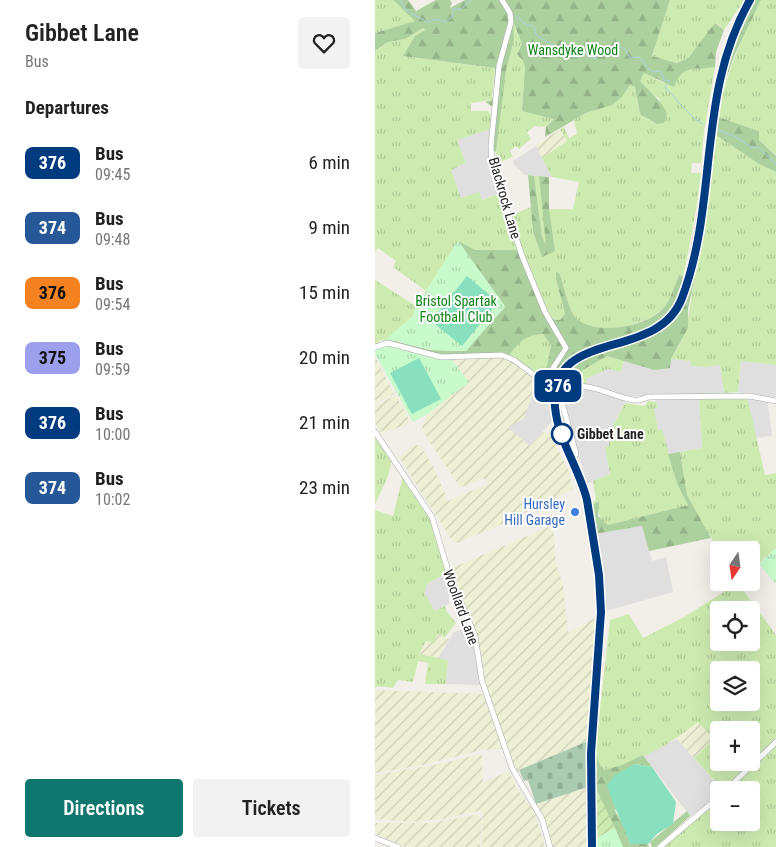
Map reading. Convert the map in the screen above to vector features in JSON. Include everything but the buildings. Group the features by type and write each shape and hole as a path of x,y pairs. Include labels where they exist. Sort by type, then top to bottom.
{"highway":[{"path":"592,847 591,753 601,612 598,570 583,485 557,420 555,404 557,389 565,371 580,357 596,349 649,334 663,325 679,306 689,273 699,224 712,123 723,60 750,0"}],"street":[{"name":"Blackrock Lane","path":"502,0 510,13 511,22 498,76 491,146 493,163 522,256 545,312 566,348 544,382"},
{"path":"375,347 388,343 441,357 502,355 514,360 557,389"},
{"path":"573,460 576,454 561,399 563,391 592,387 635,400 649,397 749,396 776,401"},
{"name":"Woollard Lane","path":"375,432 432,517 449,574 475,636 482,681 511,768 542,819 550,847"},
{"path":"736,781 776,742"},
{"path":"660,847 710,805"},
{"path":"375,838 398,847"}],"shaded area":[{"path":"491,129 490,148 500,193 481,200 461,198 450,169 466,163 456,140"},
{"path":"536,146 552,177 525,175 515,166 513,161"},
{"path":"671,359 691,361 691,365 707,367 720,365 724,393 699,395 702,448 668,454 662,429 658,430 653,408 658,407 654,395 628,397 614,424 608,447 605,447 610,474 587,484 562,398 565,394 586,390 587,378 608,368 621,372 624,361 654,370"},
{"path":"741,361 776,365 776,398 767,397 772,436 756,438 746,394 738,392"},
{"path":"538,379 550,389 552,394 552,421 530,446 507,428 524,418 534,382"},
{"path":"642,526 652,561 666,557 673,592 606,611 594,534"},
{"path":"447,573 454,591 449,592 449,604 434,611 427,596 424,595 427,584"},
{"path":"469,627 474,637 481,685 446,684 448,660 438,658 454,632"},
{"path":"677,739 714,781 710,781 710,802 700,811 690,816 643,755"}],"green space":[{"path":"375,0 393,0 416,21 375,33"},
{"name":"Wansdyke Wood","path":"393,0 408,0 416,11 436,0 450,0 452,3 450,8 465,0 670,0 652,56 677,63 688,58 715,23 724,30 716,52 715,67 685,71 677,79 674,87 644,73 640,81 658,100 667,113 664,123 657,124 640,114 635,87 630,85 621,98 612,105 586,113 545,137 546,127 554,119 522,111 525,67 517,54 522,44 513,21 514,39 506,70 496,151 491,155 493,107 485,102 492,100 494,94 495,68 403,56 415,36 425,30 423,28 405,39 388,42 375,51 375,33 415,21"},
{"path":"670,0 744,0 724,30 716,23 688,58 677,63 652,56"},
{"path":"755,0 761,0 735,54 722,90 731,53"},
{"path":"761,0 776,0 776,156 759,140 759,131 718,117 730,71 741,42"},
{"path":"513,20 522,44 517,54 525,67 522,110 554,119 545,127 535,126 527,132 531,139 519,149 516,146 510,151 513,157 497,163 498,117 512,39"},
{"path":"423,28 425,30 415,36 403,56 495,68 492,100 471,103 471,111 488,111 492,116 491,129 457,140 466,163 451,170 461,198 479,192 482,200 500,193 517,250 475,250 458,242 426,291 393,267 396,261 378,248 375,252 375,51 388,42 405,39"},
{"path":"715,67 704,132 701,163 692,163 691,173 701,173 689,250 683,276 679,275 666,304 657,314 634,324 606,329 593,328 583,324 575,317 559,273 556,279 565,314 560,320 551,319 527,263 511,215 531,207 533,232 542,256 554,251 549,209 573,209 579,182 552,177 542,158 567,141 560,129 564,127 569,138 577,134 574,120 611,103 630,85 635,87 640,114 657,124 660,99 640,81 644,73 663,83 687,69"},
{"path":"718,117 759,131 759,140 776,156 776,172 759,164 716,135 712,123"},
{"path":"560,129 567,141 542,158 536,146"},
{"path":"716,135 759,164 776,172 776,365 741,361 738,392 724,393 720,365 707,367 691,366 691,361 671,359 685,330 695,279 692,278 707,210"},
{"path":"528,175 534,176 542,236 546,246 539,176 549,177 549,209 555,251 542,257 533,232"},
{"path":"534,176 539,176 546,246 542,236"},
{"path":"458,241 475,250 520,250 549,319 560,320 565,314 556,279 556,272 559,273 574,316 586,324 597,327 623,327 648,319 665,306 679,275 683,276 677,298 668,313 657,324 645,331 598,346 574,357 555,376 544,382 551,345 543,334 527,338 508,357 441,357 388,343 386,339 431,350 465,351 505,307"},
{"name":"Bristol Spartak Football Club","path":"458,241 505,306 466,351 431,350 386,339 413,316 416,306"},
{"path":"467,276 498,302 462,346 431,321"},
{"path":"692,278 695,278 688,309 688,328 671,359 670,368 654,370 607,356 583,370 565,390 560,389 571,372 583,360 598,353 645,339 659,331 673,319 684,299"},
{"path":"375,280 416,306 413,316 385,341 381,340 375,345"},
{"path":"543,334 551,345 544,382 508,357 527,338"},
{"name":"Bristol Spartak Football Club","path":"384,345 427,356 451,359 469,382 426,415 413,422 375,354 375,349"},
{"path":"494,355 512,360 538,379 534,382 533,386 535,388 524,418 508,428 530,446 543,432 550,434 569,471 573,489 502,524 458,543 453,542 399,457 414,445 421,446 435,470 448,501 488,484 484,478 462,487 459,486 422,430 426,415 469,382 451,359"},
{"path":"375,356 394,394 375,404"},
{"path":"607,356 624,361 621,372 608,369 587,378 586,387 564,391 583,370"},
{"path":"419,358 441,399 412,414 390,373"},
{"path":"396,395 409,419 407,425 383,432 379,431 375,423 375,406"},
{"path":"747,396 765,475 776,473 776,548 760,562 760,541 713,541 687,495 680,452 702,448 699,399"},
{"path":"648,401 656,402 658,407 654,409 658,430 662,429 678,486 688,505 608,525 599,515 598,501 592,505 589,504 596,500 593,481 610,474 605,447 608,447 614,424 625,403 645,406"},
{"path":"375,432 392,459 388,476 375,505"},
{"path":"680,452 687,495 711,538 649,551 642,526 594,534 592,505 599,501 598,516 608,525 688,505 678,486 668,454"},
{"path":"403,476 430,518 447,573 427,584 424,595 427,596 434,611 445,606 447,612 456,623 445,637 438,634 433,642 426,641 419,654 448,660 446,684 425,684 428,663 418,661 413,682 398,680 393,688 377,686 375,690 375,510 393,516"},
{"path":"553,525 556,563 563,585 568,633 598,616 588,741 519,770 517,774 483,676 479,650 449,569"},
{"path":"776,548 776,584 760,565"},
{"path":"725,591 744,591 751,601 710,601 710,651 760,651 760,613 776,635 776,739 760,754 760,721 710,721 710,735 698,722 654,751 630,762 605,770 600,766 595,753 610,620 629,614 643,638 684,617"},
{"path":"438,634 449,639 438,658 419,654 426,641"},
{"path":"375,690 483,694 503,749 482,750 423,765 375,773"},
{"path":"698,722 710,734 710,744 694,758 677,739"},
{"path":"588,741 588,787 536,804 528,780 524,781 519,770"},
{"path":"710,743 710,771 742,771 732,781 715,781 694,758"},
{"path":"776,744 776,847 663,847 710,807 710,831 760,831 760,781 737,781 748,771 760,771 760,759"},
{"path":"595,753 600,765 605,770 622,765 643,755 652,767 635,764 615,811 623,824 630,844 648,844 649,847 623,847 595,787"},
{"path":"482,754 483,810 443,819 413,822 375,819 375,775 439,764"},
{"path":"635,764 652,767 676,802 673,824 657,834 648,844 630,844 607,786 615,775"},
{"path":"509,771 517,789 534,810 545,847 482,847 483,783"},
{"path":"588,787 588,847 551,847 549,834 536,804"},
{"path":"595,787 615,828 597,838"},
{"path":"687,811 690,816 656,847 652,847 650,842"},
{"path":"479,815 482,819 480,847 405,847 375,834 375,823 431,823"},
{"path":"615,828 623,847 597,847 597,838"}],"waterway":[{"path":"400,0 406,10 427,22 437,19 445,22 453,16 453,9 461,9 471,0"},
{"path":"514,15 527,25 534,26 536,35 572,57 578,57 578,48 582,48 589,57 596,59 600,49 604,48 607,54 611,53 615,43 625,49 630,58 639,57 652,72 660,71 664,80 670,81 665,87 688,113 703,124"},
{"path":"718,130 738,138 751,147 758,147 776,164"}],"bus line":[{"name":"376","path":"592,847 591,753 600,644 600,594 587,500 583,485 559,427 555,408 556,394 562,375 574,361 596,349 649,334 663,325 679,306 695,248 703,202 716,92 721,69 727,48 750,0"}],"place":[{"name":"Gibbet Lane","path":"562,434"},
{"name":"Hursley Hill Garage","path":"575,512"}]}
